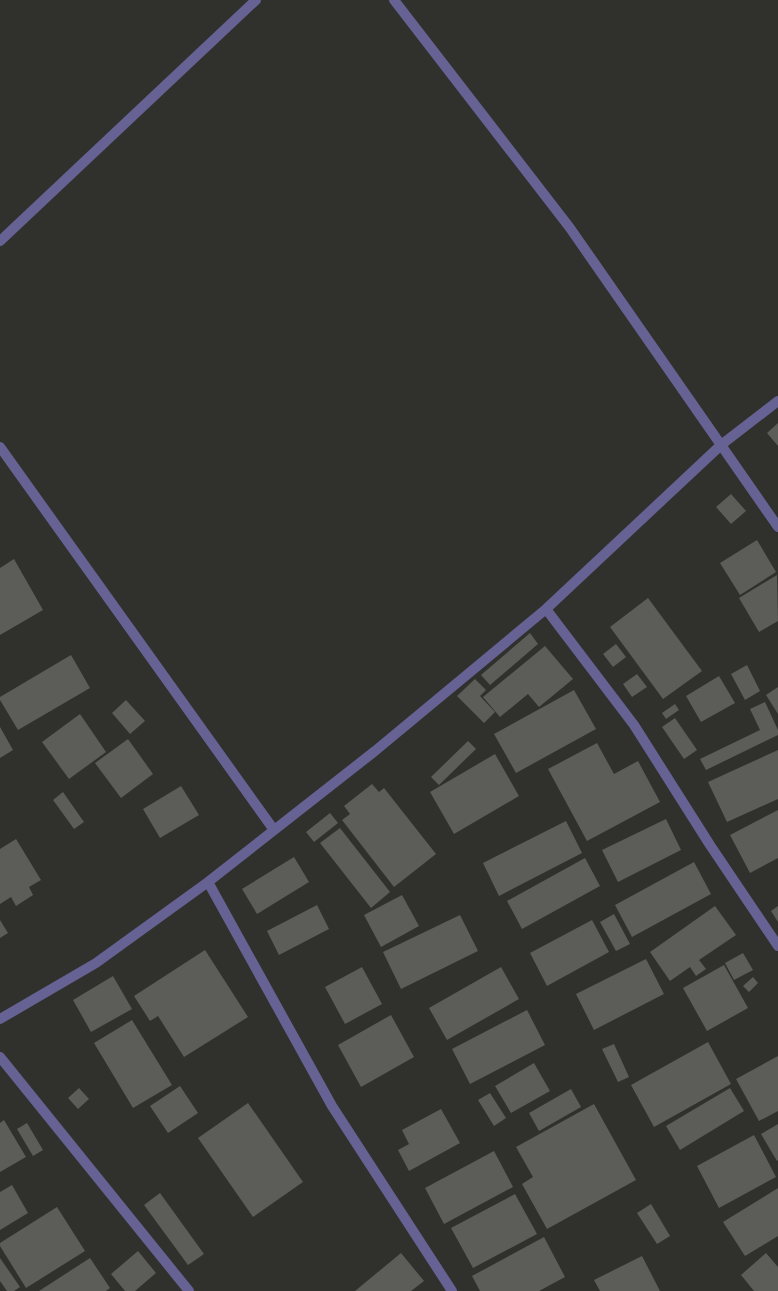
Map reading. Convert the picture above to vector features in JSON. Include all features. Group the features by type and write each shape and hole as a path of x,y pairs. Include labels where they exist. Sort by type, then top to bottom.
{"street":[{"path":"0,241 256,0"},
{"path":"394,0 570,228 778,527"},
{"path":"0,1019 96,963 208,882 375,751 546,609 721,445 778,401"},
{"path":"0,447 274,830"},
{"path":"546,609 634,725 710,845 778,946"},
{"path":"208,882 332,1106 452,1291"},
{"path":"0,1057 189,1291"}],"building":[{"path":"778,423 778,446 767,433"},
{"path":"731,494 746,511 731,524 716,507"},
{"path":"757,540 776,572 740,595 720,563"},
{"path":"14,559 43,610 0,635 0,568"},
{"path":"777,575 778,621 759,632 739,598"},
{"path":"648,598 702,671 663,699 610,627"},
{"path":"530,633 538,644 490,685 481,675"},
{"path":"616,644 626,657 613,667 603,654"},
{"path":"545,646 573,679 539,707 528,694 500,717 483,697"},
{"path":"71,655 90,688 18,730 0,700 0,697"},
{"path":"747,665 760,691 745,700 731,674"},
{"path":"637,674 647,687 632,697 623,684"},
{"path":"719,676 735,703 701,722 686,696"},
{"path":"475,679 486,690 480,696 495,712 484,723 457,696"},
{"path":"778,687 778,714 766,695"},
{"path":"574,690 596,729 516,773 494,734"},
{"path":"126,700 145,721 130,734 112,713"},
{"path":"765,702 778,730 778,735 706,770 700,759 760,730 750,709"},
{"path":"675,704 679,710 666,719 662,713"},
{"path":"80,714 106,752 69,779 42,742"},
{"path":"675,718 697,750 684,759 662,727"},
{"path":"0,727 13,750 0,758"},
{"path":"128,739 153,774 121,798 95,763"},
{"path":"468,741 476,749 439,785 431,777"},
{"path":"597,743 614,774 638,761 660,802 587,841 548,769"},
{"path":"778,750 778,799 727,822 708,782"},
{"path":"495,754 519,796 454,834 430,792"},
{"path":"372,784 379,792 384,788 436,854 394,887 342,820 350,814 344,806"},
{"path":"181,786 199,815 160,838 143,809"},
{"path":"63,792 84,822 74,829 53,800"},
{"path":"778,810 778,858 750,873 730,835"},
{"path":"330,813 338,823 314,842 306,832"},
{"path":"666,819 681,850 618,882 602,850"},
{"path":"566,821 582,853 499,896 483,863"},
{"path":"340,828 390,892 371,908 320,843"},
{"path":"16,839 41,880 29,887 33,895 16,906 11,897 0,904 0,849"},
{"path":"294,857 309,882 257,914 242,889"},
{"path":"585,858 600,886 522,929 507,901"},
{"path":"694,862 711,894 632,937 615,905"},
{"path":"402,895 419,926 381,947 364,915"},
{"path":"317,905 329,929 279,955 267,931"},
{"path":"715,906 736,935 699,960 706,969 696,976 690,967 670,981 650,952"},
{"path":"778,906 778,922 771,911"},
{"path":"614,914 630,944 616,951 600,922"},
{"path":"460,915 478,951 401,989 383,952"},
{"path":"0,920 8,933 0,938"},
{"path":"592,920 609,952 547,986 530,953"},
{"path":"205,950 248,1017 184,1057 158,1016 150,1021 134,996"},
{"path":"743,953 753,970 734,980 725,963"},
{"path":"646,959 664,994 594,1030 576,994"},
{"path":"724,965 748,1008 707,1031 683,988"},
{"path":"362,967 382,1004 345,1024 325,987"},
{"path":"501,967 519,999 447,1040 429,1008"},
{"path":"113,976 132,1009 91,1032 73,1000"},
{"path":"753,977 758,983 749,992 743,986"},
{"path":"527,1010 545,1045 470,1084 452,1049"},
{"path":"391,1015 414,1057 361,1087 338,1045"},
{"path":"132,1020 172,1085 133,1108 94,1043"},
{"path":"708,1042 731,1084 654,1127 631,1085"},
{"path":"614,1044 629,1077 618,1082 602,1049"},
{"path":"778,1056 778,1111 759,1121 736,1079"},
{"path":"534,1063 550,1091 511,1113 495,1086"},
{"path":"180,1086 198,1113 168,1133 150,1106"},
{"path":"79,1088 89,1099 78,1109 68,1098"},
{"path":"730,1088 744,1111 680,1150 666,1126"},
{"path":"571,1089 581,1107 539,1131 529,1113"},
{"path":"490,1093 506,1118 494,1126 478,1100"},
{"path":"248,1103 303,1182 253,1217 198,1138"},
{"path":"594,1104 636,1180 547,1229 522,1184 533,1177 516,1147"},
{"path":"441,1109 460,1143 409,1171 398,1150 409,1144 402,1130"},
{"path":"4,1120 26,1157 0,1172 0,1123"},
{"path":"27,1123 43,1150 33,1156 17,1129"},
{"path":"778,1124 778,1160 777,1161 761,1134"},
{"path":"754,1135 776,1177 719,1208 697,1166"},
{"path":"494,1151 513,1187 444,1224 425,1188"},
{"path":"12,1185 28,1213 0,1230 0,1192"},
{"path":"778,1188 778,1236 745,1256 723,1222"},
{"path":"160,1193 204,1254 188,1265 144,1205"},
{"path":"515,1194 537,1234 473,1268 451,1228"},
{"path":"651,1204 670,1236 657,1244 637,1213"},
{"path":"57,1207 85,1251 26,1288 0,1246 0,1243"},
{"path":"544,1237 565,1277 539,1291 480,1291 472,1276"},
{"path":"138,1251 156,1273 135,1291 125,1291 111,1274"},
{"path":"401,1253 424,1281 411,1291 355,1291"},
{"path":"766,1253 778,1267 778,1291 754,1291 741,1275"},
{"path":"642,1256 660,1291 600,1291 594,1280"},
{"path":"0,1258 20,1287 14,1291 7,1291 0,1281"},
{"path":"90,1258 110,1288 106,1291 39,1291"}]}
